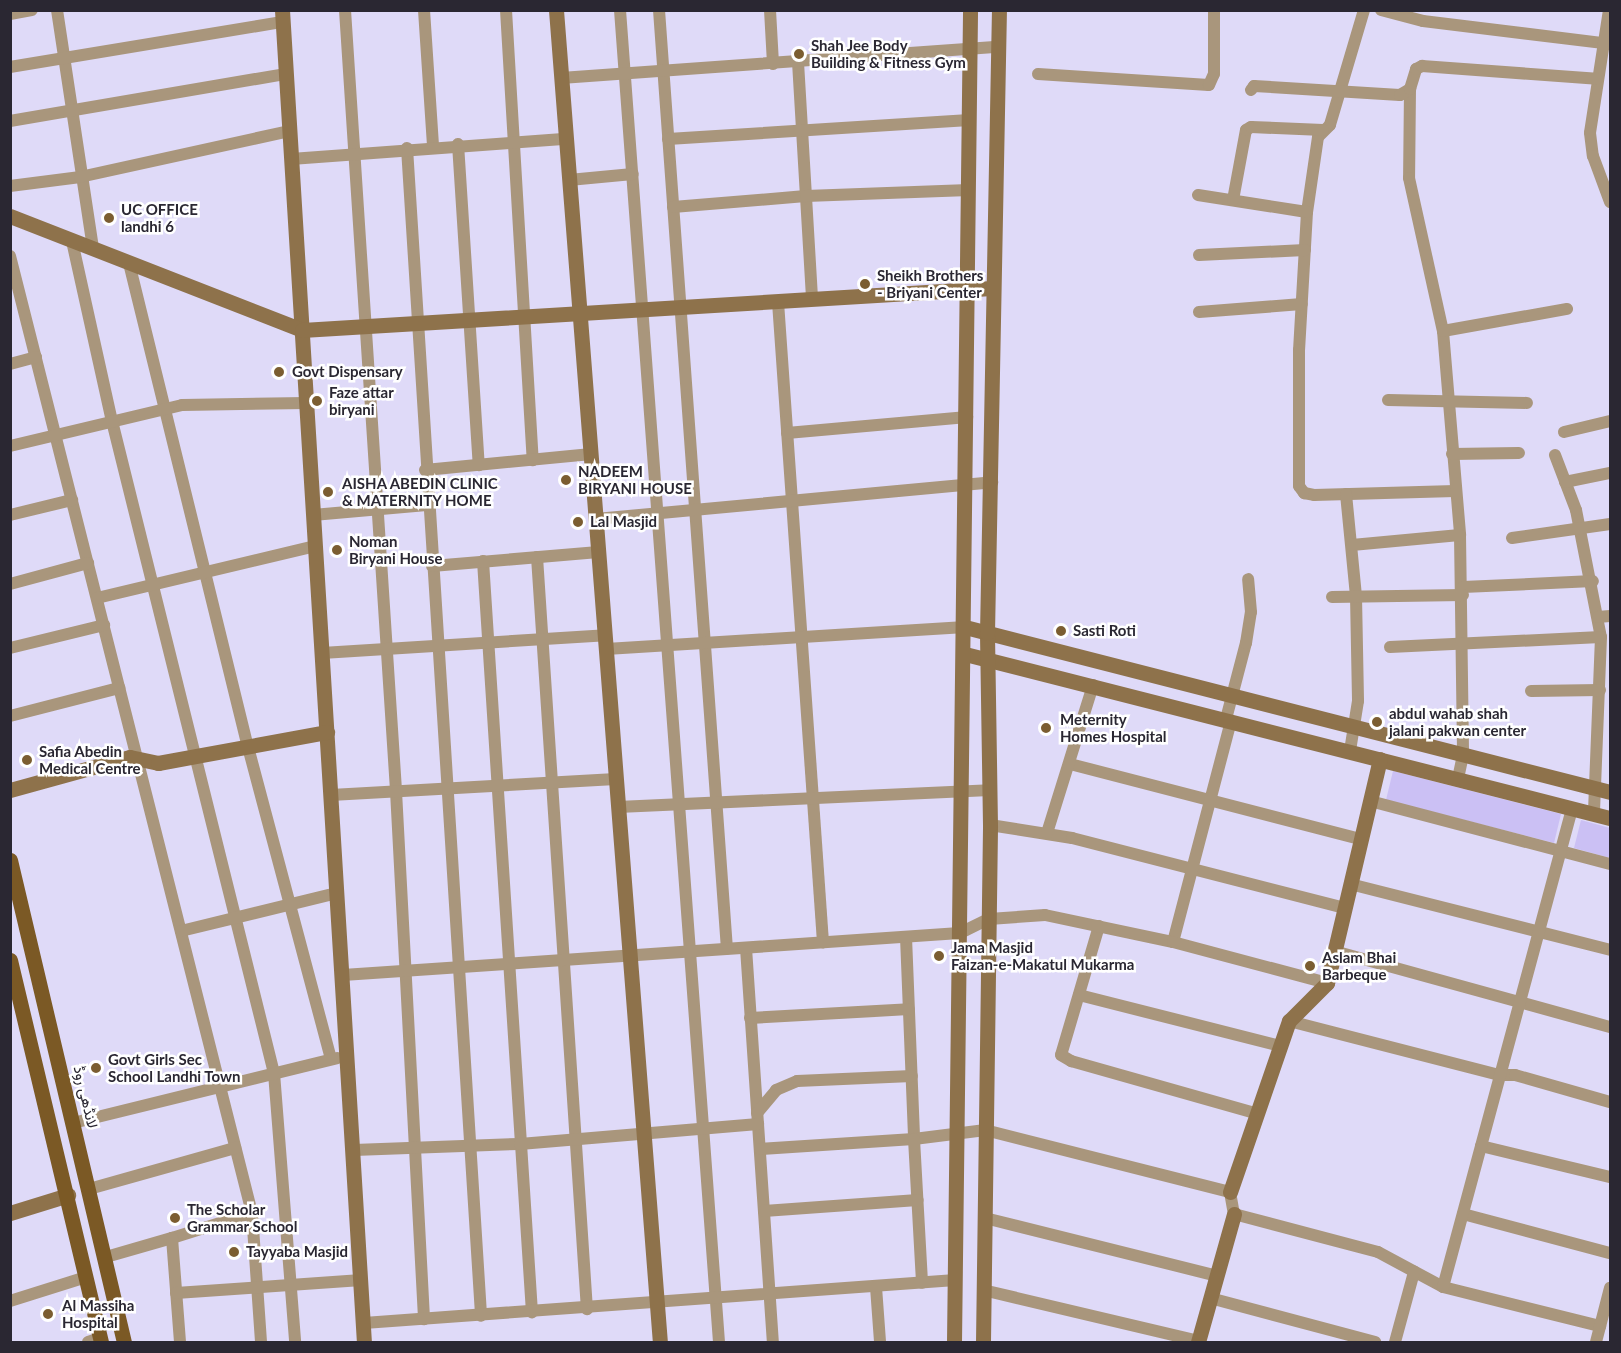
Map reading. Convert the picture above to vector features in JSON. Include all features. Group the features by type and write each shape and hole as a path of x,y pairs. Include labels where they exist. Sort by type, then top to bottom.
{"main road":[{"name":"لانڈھی روڈ","path":"10,860 106,1257 124,1342"},
{"path":"10,960 68,1195 86,1277 96,1341"}],"street":[{"path":"10,14 32,10"},
{"path":"57,10 80,177 93,249"},
{"path":"345,10 396,791 412,1146 424,1319"},
{"path":"424,10 434,146"},
{"path":"506,10 512,142 527,316 533,460"},
{"path":"556,10 660,1342"},
{"path":"620,10 680,805 701,1128 719,1342"},
{"path":"659,10 727,949"},
{"path":"770,10 773,64"},
{"path":"954,1342 965,654 970,10"},
{"path":"982,1342 990,825 987,633 992,482 992,288 999,10"},
{"path":"1038,74 1209,86 1214,74 1214,10"},
{"path":"1364,10 1337,92 1330,125 1318,137 1307,212 1302,304 1299,486 1304,493 1314,495 1455,491"},
{"path":"1381,10 1606,43"},
{"path":"1609,10 1606,43 1597,79 1590,133 1593,156 1611,202"},
{"path":"10,67 65,59 282,16 354,1150 364,1342"},
{"path":"561,78 969,51 998,47"},
{"path":"798,62 812,300"},
{"path":"1458,779 1463,755 1463,591 1460,535 1443,331 1408,178 1410,89 1416,69 1422,66 1597,79"},
{"path":"10,121 286,74"},
{"path":"1251,90 1254,86 1400,95 1410,89"},
{"path":"668,139 969,120"},
{"path":"1233,200 1246,130 1251,127 1323,130"},
{"path":"10,186 80,177 289,131"},
{"path":"291,159 458,144 566,139"},
{"path":"458,144 479,465"},
{"path":"407,148 427,505 481,1316"},
{"path":"569,180 633,174"},
{"path":"673,207 806,196 969,190"},
{"path":"1198,195 1307,212"},
{"path":"10,216 302,330 992,288"},
{"path":"72,241 112,421 198,756 274,1072 295,1342"},
{"path":"1199,255 1305,250"},
{"path":"10,256 16,297 36,357 252,1213 261,1342"},
{"path":"129,263 248,747 331,1058"},
{"path":"778,302 794,502 823,942"},
{"path":"1199,312 1302,304"},
{"path":"1443,331 1567,309"},
{"path":"10,364 36,357"},
{"path":"1388,399 1527,403"},
{"path":"10,446 163,407 306,404"},
{"path":"788,433 967,417"},
{"path":"1564,432 1611,421"},
{"path":"1452,454 1519,453"},
{"path":"425,470 591,454"},
{"path":"1555,455 1581,530 1604,616 1601,637 1600,690 1604,791 1594,814"},
{"path":"1565,482 1611,473"},
{"path":"596,519 992,482"},
{"path":"1346,494 1356,596 1358,700 1350,751"},
{"path":"10,515 72,500"},
{"path":"313,514 427,505"},
{"path":"1512,538 1611,524"},
{"path":"1352,545 1460,535"},
{"path":"97,598 316,546"},
{"path":"432,566 598,552"},
{"path":"537,557 587,1309"},
{"path":"483,561 532,1312"},
{"path":"10,584 88,563"},
{"path":"1173,942 1210,800 1251,612 1248,579"},
{"path":"1332,597 1463,591 1593,581"},
{"path":"10,648 104,625"},
{"path":"322,653 544,639 668,646 965,627 1604,791"},
{"path":"1390,647 1463,646 1601,637"},
{"path":"965,654 989,658 1611,818"},
{"path":"1047,833 1094,685"},
{"path":"10,716 120,688"},
{"path":"1531,692 1600,690"},
{"path":"10,790 130,757 138,761 158,763 327,732"},
{"path":"983,1290 1198,1342 1234,1214 1230,1192 1255,1113 1289,1020 1327,983 1380,759"},
{"path":"1070,764 1361,839"},
{"path":"331,795 616,780"},
{"path":"618,807 990,790"},
{"path":"1370,801 1611,864"},
{"path":"1443,1287 1572,808"},
{"path":"990,825 1047,833 1345,908"},
{"path":"1350,884 1611,951"},
{"path":"181,931 337,893"},
{"path":"343,975 404,973 690,950 960,933 989,919 1045,915 1173,942 1327,983"},
{"path":"1099,926 1061,1055 1071,1061 1255,1113"},
{"path":"906,937 922,1283"},
{"path":"746,948 773,1342"},
{"path":"1334,951 1611,1026"},
{"path":"1080,995 1280,1046"},
{"path":"750,1018 909,1009"},
{"path":"1289,1020 1500,1075 1515,1075 1611,1102"},
{"path":"73,1123 331,1058 347,1056"},
{"path":"354,1150 412,1146 520,1144 701,1128 757,1118 776,1090 797,1081 912,1076"},
{"path":"760,1149 957,1136 986,1130 1230,1192"},
{"path":"1481,1146 1611,1177"},
{"path":"89,1189 235,1148"},
{"path":"10,1213 68,1195"},
{"path":"764,1211 918,1200"},
{"path":"106,1257 252,1213"},
{"path":"1234,1214 1378,1252 1443,1287 1600,1326"},
{"path":"1463,1214 1611,1253"},
{"path":"985,1218 1217,1276"},
{"path":"171,1238 180,1342"},
{"path":"1395,1342 1414,1272"},
{"path":"10,1301 86,1277"},
{"path":"176,1293 362,1280"},
{"path":"364,1323 657,1304 715,1297 955,1280"},
{"path":"876,1287 880,1342"},
{"path":"1596,1342 1611,1288"},
{"path":"1210,1299 1376,1342"}],"shaded area":[{"path":"1393,771 1561,814 1554,843 1386,800"},
{"path":"1581,820 1610,828 1610,858 1574,848"}],"place":[{"name":"Shah Jee Body Building & Fitness Gym","path":"799,54"},
{"name":"UC OFFICE landhi 6","path":"109,218"},
{"name":"Sheikh Brothers - Briyani Center","path":"865,284"},
{"name":"Govt Dispensary","path":"279,372"},
{"name":"Faze attar biryani","path":"317,401"},
{"name":"NADEEM BIRYANI HOUSE","path":"566,480"},
{"name":"AISHA ABEDIN CLINIC & MATERNITY HOME","path":"328,492"},
{"name":"Lal Masjid","path":"578,522"},
{"name":"Noman Biryani House","path":"337,550"},
{"name":"Sasti Roti","path":"1061,631"},
{"name":"abdul wahab shah jalani pakwan center","path":"1377,722"},
{"name":"Meternity Homes Hospital","path":"1046,728"},
{"name":"Safia Abedin Medical Centre","path":"27,760"},
{"name":"Jama Masjid Faizan-e-Makatul Mukarma","path":"939,956"},
{"name":"Aslam Bhai Barbeque","path":"1310,966"},
{"name":"Govt Girls Sec School Landhi Town","path":"96,1068"},
{"name":"The Scholar Grammar School","path":"175,1218"},
{"name":"Tayyaba Masjid","path":"234,1252"},
{"name":"Al Massiha Hospital","path":"48,1314"}]}
